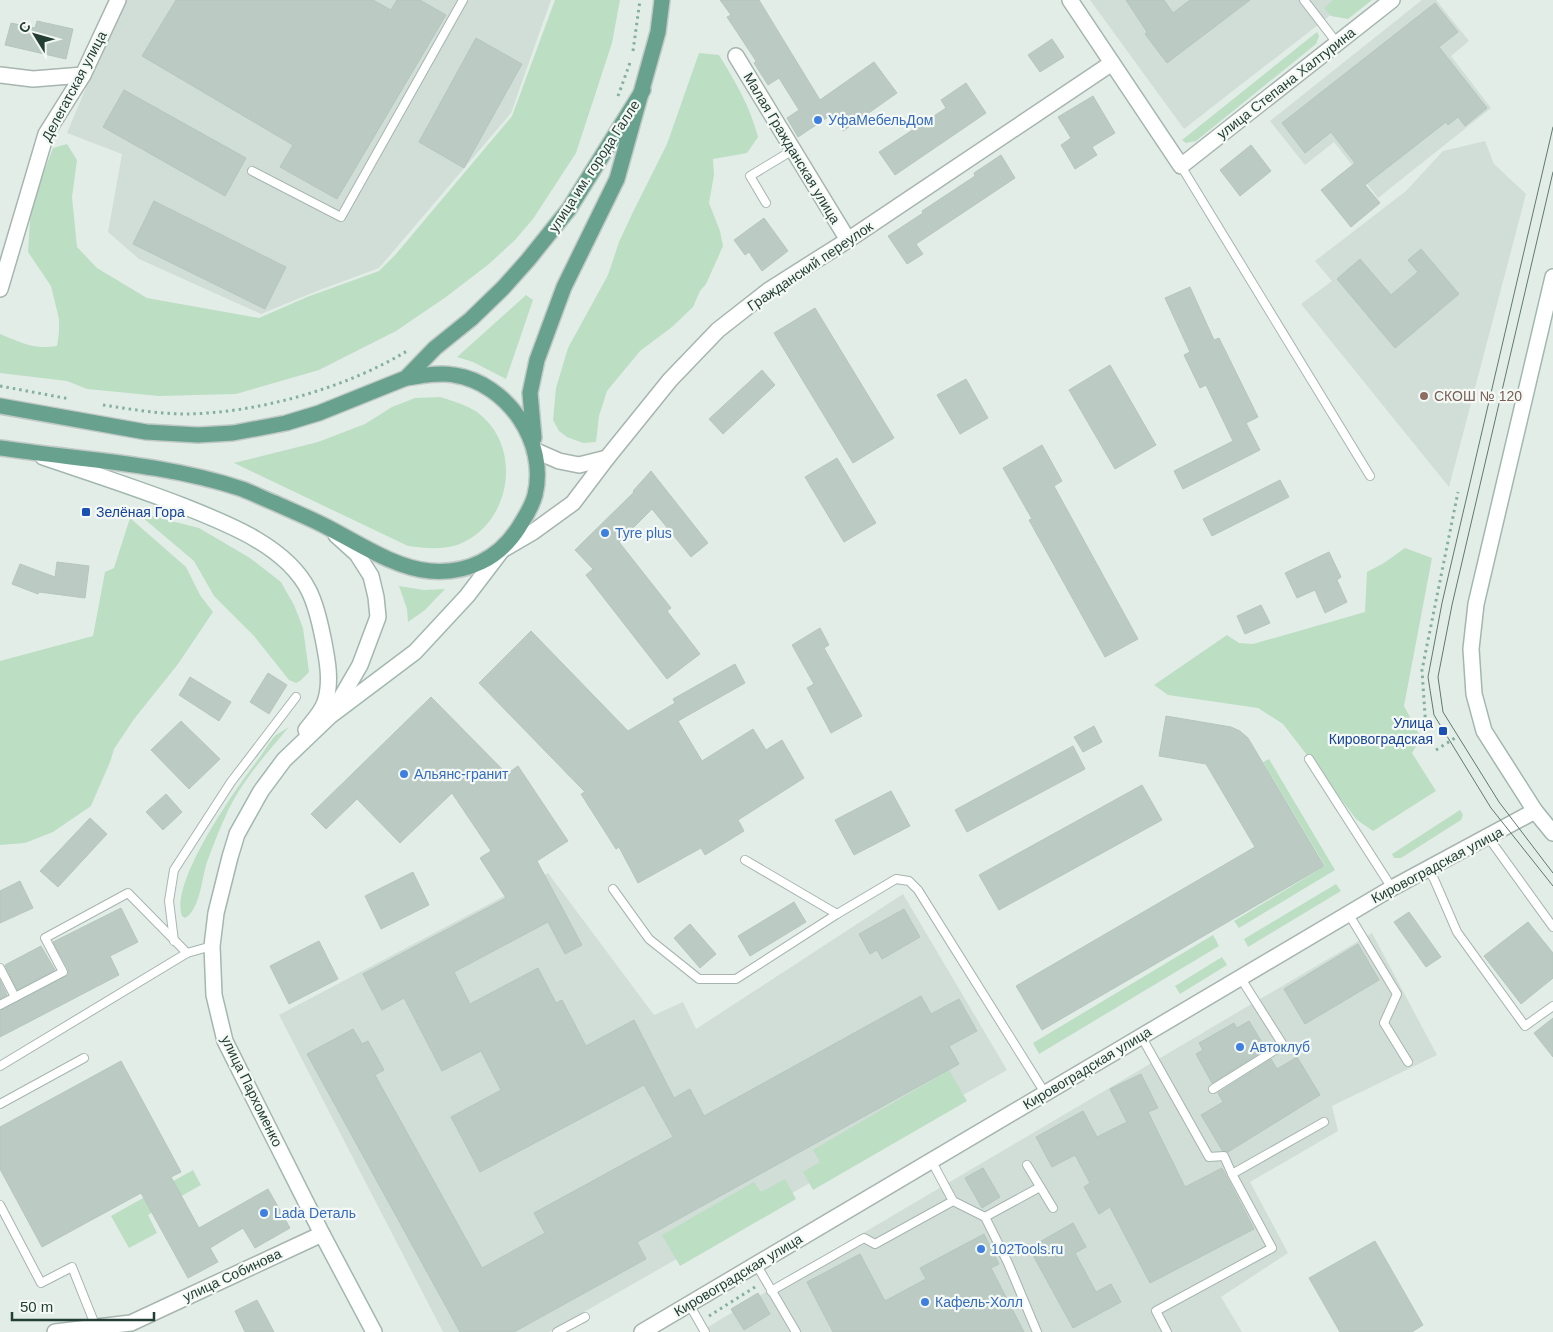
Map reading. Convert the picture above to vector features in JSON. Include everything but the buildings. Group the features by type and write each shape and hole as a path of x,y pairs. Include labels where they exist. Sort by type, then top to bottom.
{"main road":[{"name":"улица им. города Галле","path":"534,450 530,393 536,360 564,287 617,179 658,32 662,0"},
{"name":"улица им. города Галле","path":"0,406 146,432 198,435 233,433 286,423 319,413 406,378 435,348 471,319 504,288 528,260 569,208 643,90"},
{"path":"0,448 141,465 196,476 243,489 326,527 365,548 419,569 430,571 467,568 502,550 517,531 533,500 537,475 534,450 521,419 499,395 492,391 470,379 455,375 438,374 406,378"}],"street":[{"name":"Делегатская улица","path":"0,289 46,134 83,75 118,0"},
{"path":"1070,0 1181,166"},
{"name":"улица Степана Халтурина","path":"1181,166 1392,0"},
{"name":"Малая Гражданская улица","path":"736,56 848,240"},
{"name":"Гражданский переулок","path":"502,550 533,532 573,504 607,458 670,380 718,330 769,290 848,240 1112,63"},
{"path":"0,75 33,79 83,75"},
{"path":"1553,276 1476,604 1471,648 1474,694 1484,731 1535,811 1553,833"},
{"path":"534,450 559,461 580,465 607,458"},
{"path":"25,452 147,492 217,519 248,534 277,553 293,568 309,590 321,628 329,678 325,703 284,760"},
{"name":"улица Пархоменко","path":"326,527 356,554 371,576 378,617 360,665 330,716"},
{"name":"улица Пархоменко","path":"374,1332 322,1234 225,1041 214,995 212,946 216,913 237,834 261,791 284,760 330,716 415,652 468,596 502,550"},
{"name":"Кировоградская улица","path":"642,1332 1348,913 1535,811"},
{"name":"улица Собинова","path":"55,1332 131,1323 322,1234"}],"lane":[{"path":"252,170 341,217 463,0"},
{"path":"1306,1 1337,43"},
{"path":"766,203 750,176 793,150"},
{"path":"1181,166 1370,476"},
{"path":"174,941 169,901 174,870 231,782 296,697"},
{"path":"1308,759 1392,888"},
{"path":"1488,836 1553,927"},
{"path":"745,860 837,914"},
{"path":"1427,870 1434,879 1457,932 1525,1026 1553,1006"},
{"path":"613,889 649,939 699,979 736,979 837,914 896,879 909,881 918,890 1045,1093"},
{"path":"0,1005 64,972 45,938 128,893 187,953"},
{"path":"1348,913 1397,994 1384,1023 1408,1062"},
{"path":"0,1066 187,953 212,946"},
{"path":"0,968 15,997"},
{"path":"1213,1089 1283,1045 1240,977"},
{"path":"1141,1036 1208,1157 1224,1156 1272,1248 1156,1311 1167,1332"},
{"path":"0,1104 84,1058"},
{"path":"1232,1174 1324,1122"},
{"path":"931,1160 952,1201 985,1217 1008,1263 1037,1332"},
{"path":"1027,1165 1053,1208"},
{"path":"985,1217 1040,1187"},
{"path":"771,1291 864,1238 875,1244 952,1201"},
{"path":"0,1205 41,1283 72,1267 96,1326"},
{"path":"756,1264 796,1332"},
{"path":"689,1304 705,1332"},
{"path":"557,1332 585,1316"}],"path":[{"path":"617,98 633,53 640,0"},
{"path":"95,404 150,412 186,414 241,408 310,394 360,374 409,349"},
{"path":"0,386 78,401"},
{"path":"1426,730 1422,670 1458,492"},
{"path":"1436,750 1458,736"}],"shaded area":[{"path":"127,0 551,0 511,113 379,268 261,314 139,259 108,232 122,154 67,133 93,71"},
{"path":"1090,0 1350,0 1184,129"},
{"path":"1422,0 1436,0 1469,41 1451,56 1491,108 1378,198 1334,142 1305,165 1270,121"},
{"name":"СКОШ № 120","path":"1485,141 1494,164 1526,194 1449,487 1301,304 1332,281 1315,261 1406,191 1443,151"},
{"path":"548,873 654,1015 683,1002 696,1029 903,894 1007,1070 549,1332 443,1332 279,1015"},
{"path":"1372,933 1437,1055 1332,1106 1338,1131 1250,1182 1288,1253 1221,1297 1242,1332 700,1332 853,1239"}],"green space":[{"path":"555,0 620,0 612,43 576,153 533,219 515,240 489,264 446,297 396,331 319,370 236,394 159,396 87,389 67,381 0,373 0,334 34,346 57,346 59,319 51,286 28,252 31,205 53,148 67,144 77,160 72,197 77,247 97,268 147,298 259,318 307,297 379,271 396,254 512,116"},
{"path":"1333,0 1372,0 1348,19 1331,16 1324,8"},
{"path":"1317,32 1319,36 1316,44 1196,141 1186,143 1182,140"},
{"path":"699,53 719,55 746,104 758,137 747,153 713,159 714,175 709,203 720,231 723,246 706,284 700,291 693,307 672,327 640,351 607,391 599,416 596,442 583,443 567,437 559,431 553,420 556,388 568,348 608,275 619,242 667,144"},
{"path":"526,295 533,300 506,379 473,362 457,357"},
{"path":"440,397 469,407 484,418 496,433 503,451 506,470 504,489 498,507 488,523 474,536 451,547 426,548 408,546 234,463 318,442 365,424 392,407 415,398"},
{"path":"136,512 199,528 250,558 281,582 294,605 303,628 309,672 296,683 289,680 254,636 214,596 194,561"},
{"path":"130,518 186,567 200,595 213,612 178,664 134,719 114,749 91,806 53,832 25,843 0,845 0,661 93,636 105,572 114,568"},
{"path":"1405,548 1432,558 1404,706 1421,738 1412,753 1436,791 1373,831 1357,820 1283,724 1258,708 1168,695 1154,685 1227,635 1239,643 1253,644 1365,612 1367,572"},
{"path":"399,586 424,590 445,589 425,610 408,622 407,609"},
{"path":"289,727 254,769 232,803 207,862 197,901 190,914 185,918 182,916 181,901 186,881 195,858 208,834 272,740 276,735"},
{"path":"1269,759 1335,870 1239,928 1234,921 1325,866 1263,762"},
{"path":"1460,810 1463,815 1461,820 1401,858 1394,858 1392,854"},
{"path":"1336,884 1341,891 1248,947 1244,939"},
{"path":"1213,935 1219,946 1039,1054 1033,1043"},
{"path":"1222,957 1227,965 1180,994 1175,986"},
{"path":"949,1070 967,1101 813,1190 803,1172 820,1162 813,1150"},
{"path":"193,1170 201,1185 148,1215 157,1233 129,1248 111,1216"},
{"path":"785,1179 796,1199 680,1266 662,1235 754,1182 761,1192"}],"tram line":[{"path":"1553,127 1442,603 1428,677 1434,715 1491,808 1553,886"},
{"path":"1553,172 1452,605 1438,677 1443,712 1499,802 1553,873"}],"place":[{"name":"УфаМебельДом","path":"818,120"},
{"name":"СКОШ № 120","path":"1424,396"},
{"name":"Зелёная Гора","path":"86,512"},
{"name":"Tyre plus","path":"605,533"},
{"name":"Улица Кировоградская","path":"1443,731"},
{"name":"Альянс-гранит","path":"404,774"},
{"name":"Автоклуб","path":"1240,1047"},
{"name":"Lada Dеталь","path":"264,1213"},
{"name":"102Tools.ru","path":"981,1249"},
{"name":"Кафель-Холл","path":"925,1302"}]}
